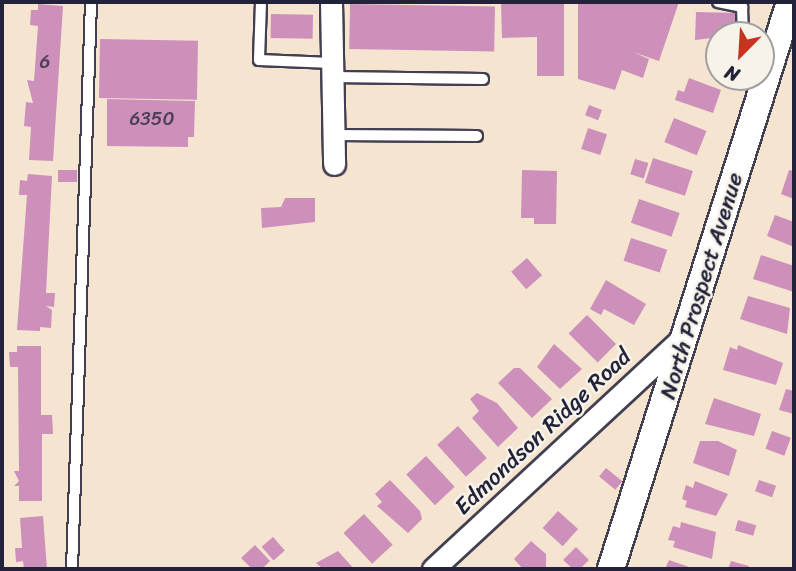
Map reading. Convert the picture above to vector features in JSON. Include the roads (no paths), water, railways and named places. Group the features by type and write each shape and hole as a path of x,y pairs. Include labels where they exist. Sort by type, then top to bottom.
{"street":[{"path":"331,2 334,164"},
{"name":"North Prospect Avenue","path":"775,55 787,35 790,2"},
{"name":"North Prospect Avenue","path":"611,569 688,334 757,91"},
{"name":"Edmondson Ridge Road","path":"433,569 688,334"}],"lane":[{"path":"72,569 91,2"},
{"path":"261,2 259,60 333,70 483,79"},
{"path":"718,2 742,7 742,21"},
{"path":"334,135 477,136"}]}
